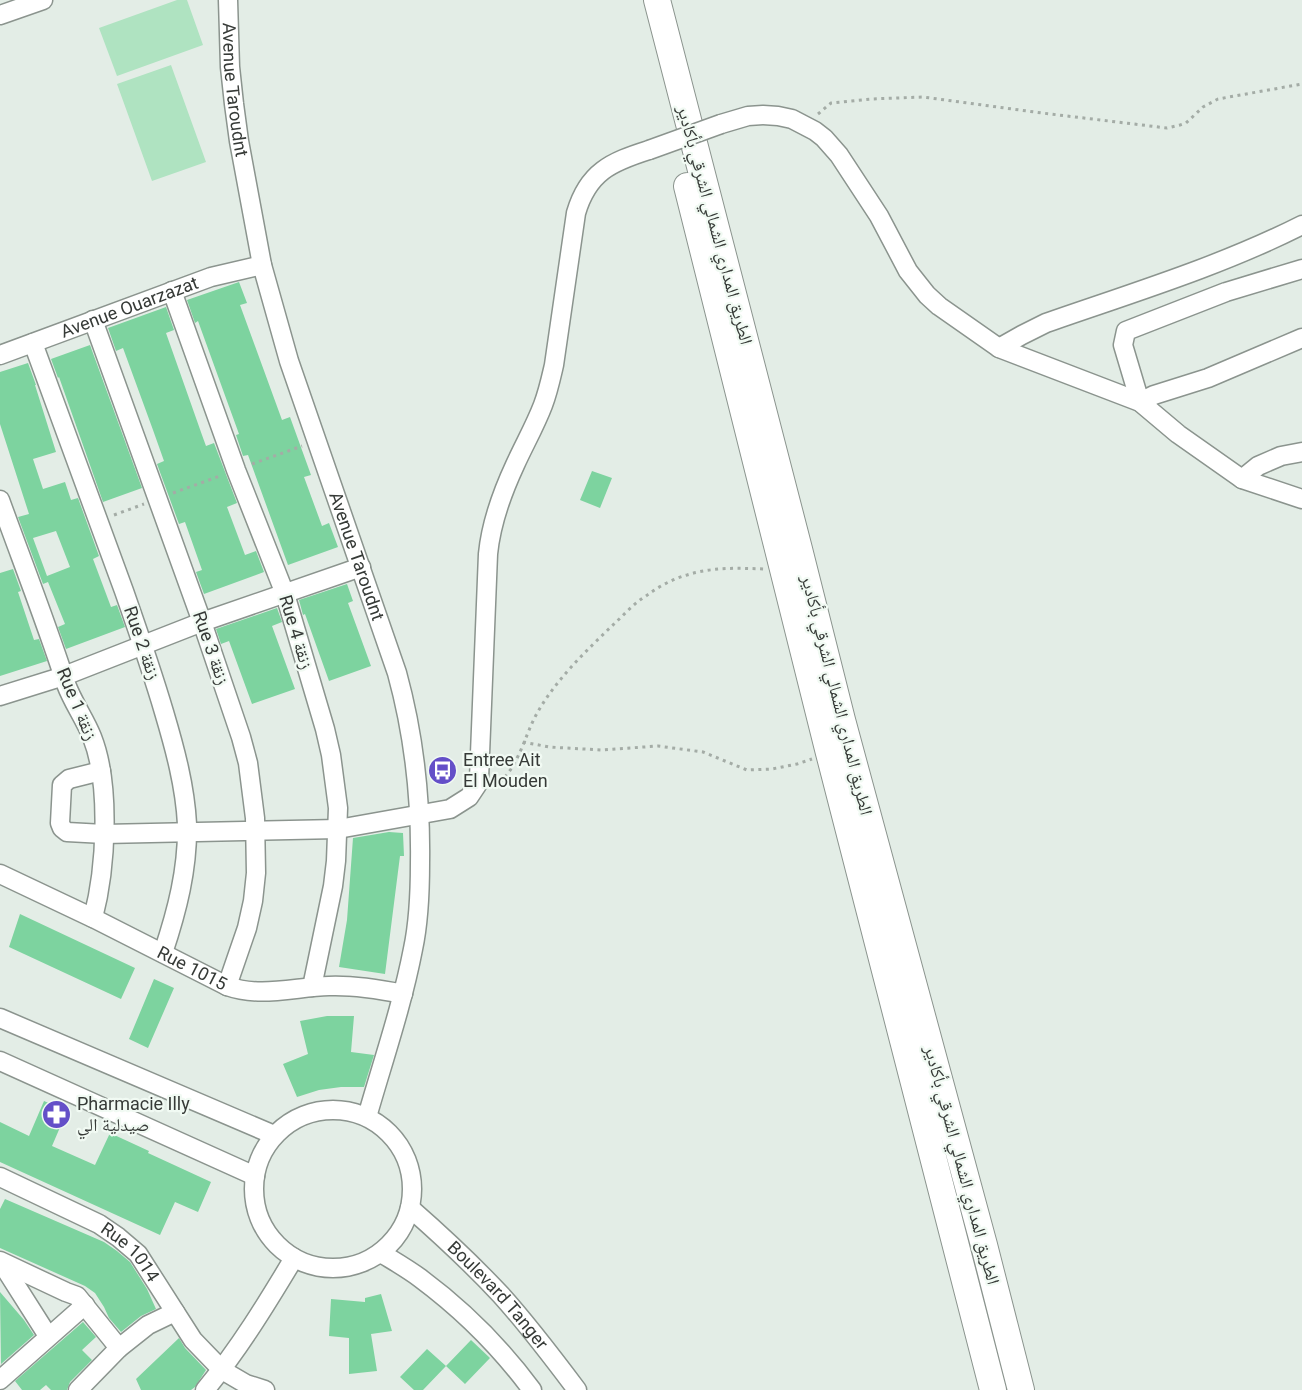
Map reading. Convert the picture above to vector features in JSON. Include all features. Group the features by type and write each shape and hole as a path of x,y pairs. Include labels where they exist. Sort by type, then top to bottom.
{"highway":[{"name":"الطريق المداري الشمالي الشرقي بأكادير","path":"639,0 993,1390"},
{"name":"الطريق المداري الشمالي الشرقي بأكادير","path":"657,0 842,720 1021,1390"}],"street":[{"path":"0,15 43,0"},
{"name":"Avenue Taroudnt","path":"228,0 230,67 234,104 262,265 289,361 394,662 412,738 420,813 420,893 414,947 403,994 366,1117"},
{"path":"101,771 63,782 60,823 67,832 104,834 338,829 450,809 469,797 479,779 481,754 489,538 504,490 536,422 550,382 576,213 582,195 603,170 624,158 748,116 778,116 792,119 824,138 839,155 863,190 917,283 939,306 999,348 1140,402 1178,434 1242,479 1302,499"},
{"path":"999,348 1046,323 1200,269 1270,242 1302,225"},
{"name":"Avenue Ouarzazat","path":"0,355 211,276 262,265"},
{"path":"1140,402 1123,345 1126,331 1226,292 1302,269"},
{"name":"Rue 4 زنقة","path":"172,291 236,470 285,594 331,755 338,829 336,861 312,987"},
{"name":"Rue 3 زنقة","path":"93,320 242,736 248,763 256,831 256,873 253,901 244,938 227,986"},
{"path":"1140,402 1154,395 1209,378 1302,338"},
{"name":"Rue 2 زنقة","path":"33,343 143,645 179,765 187,832 185,867 182,887 163,953"},
{"path":"1242,479 1258,466 1281,456 1302,452"},
{"name":"Rue 1 زنقة","path":"0,500 70,693 93,738 98,754 104,834 100,882 93,918"},
{"path":"0,696 64,676 202,622 362,567"},
{"name":"Rue 1015","path":"0,874 227,986 255,992 357,986 403,994"},
{"path":"0,1018 274,1135"},
{"path":"0,1060 255,1176"},
{"path":"327,1109 347,1110 366,1117 382,1126 395,1139 405,1155 411,1172 413,1190 404,1225 394,1240 365,1262 348,1267 330,1268 312,1265 294,1258 275,1243 262,1223 255,1200 255,1176 264,1148 274,1135 289,1122 307,1113 327,1109"},
{"name":"Rue 1014","path":"0,1177 99,1224 118,1237 138,1254 193,1340 222,1370 246,1384 265,1390"},
{"name":"Boulevard Tanger","path":"410,1208 458,1251 502,1296 543,1344 577,1390"},
{"name":"Boulevard Tanger","path":"381,1252 420,1278 456,1307 489,1338 532,1390"},
{"path":"205,1390 222,1370 256,1320 294,1258"},
{"path":"0,1261 77,1296 119,1348"},
{"path":"0,1261 48,1336"},
{"path":"8,1390 0,1380 85,1305"},
{"path":"78,1390 119,1348 148,1325 175,1312"}],"path":[{"path":"805,125 831,103 923,98 1167,128 1186,123 1203,107 1218,99 1302,84"},
{"path":"98,520 316,441"},
{"path":"477,785 486,788 501,781 516,759 536,715 556,687 598,640 644,597 671,581 701,571 732,568 784,569"},
{"path":"524,742 575,749 612,750 658,746 703,752 747,770 772,769 797,764 829,753"}],"green space":[{"path":"177,0 187,0 203,45 117,76 99,28"},
{"path":"171,65 206,162 152,181 117,84"}],"building":[{"path":"239,282 247,303 240,305 282,420 290,417 311,475 304,477 322,526 329,523 338,547 288,565 248,455 243,456 236,435 239,434 198,321 195,323 187,300"},
{"path":"166,307 174,330 166,333 202,435 206,446 214,443 237,503 227,507 245,555 256,551 264,572 204,594 196,572 202,570 185,522 179,524 157,464 164,461 153,430 123,348 116,351 108,328"},
{"path":"90,345 142,488 103,502 51,359"},
{"path":"28,363 56,452 33,459 43,489 65,482 71,500 78,498 99,556 93,559 111,607 117,605 125,627 66,649 58,627 65,624 48,582 43,584 18,517 29,514 0,424 0,372","holes":["56,531 70,567 47,576 33,538"]},
{"path":"592,471 612,478 600,508 580,500"},
{"path":"13,569 34,640 39,639 47,661 0,676 0,573"},
{"path":"347,584 353,601 348,603 371,666 329,681 299,600"},
{"path":"277,608 282,622 272,626 295,689 252,704 229,641 221,644 216,629"},
{"path":"389,832 403,833 404,856 400,856 385,974 339,967 347,920 353,838"},
{"path":"20,914 135,968 121,999 9,947"},
{"path":"154,979 174,988 148,1048 129,1039"},
{"path":"327,1016 354,1016 351,1052 374,1055 364,1087 319,1090 297,1097 283,1064 308,1054 300,1021"},
{"path":"44,1101 67,1111 52,1146 95,1165 110,1133 211,1182 198,1212 175,1202 160,1235 0,1162 0,1122 29,1136"},
{"path":"5,1199 104,1242 117,1251 130,1262 147,1289 156,1309 141,1316 121,1332 109,1318 95,1293 85,1286 0,1248 0,1209"},
{"path":"0,1292 34,1335 1,1364"},
{"path":"381,1294 392,1331 371,1334 377,1371 349,1374 349,1338 329,1336 331,1299 365,1302 365,1298"},
{"path":"83,1322 96,1337 82,1350 92,1360 70,1382 67,1390 51,1390 46,1385 40,1390 22,1390 15,1381"},
{"path":"179,1338 185,1348 206,1370 195,1387 191,1390 141,1390 136,1379"},
{"path":"471,1340 490,1358 465,1384 446,1366"},
{"path":"427,1349 446,1366 423,1390 414,1390 400,1377"}],"place":[{"name":"Entree Ait El Mouden","path":"442,770"},
{"name":"Pharmacie Illy صيدلية الي","path":"56,1114"}]}
